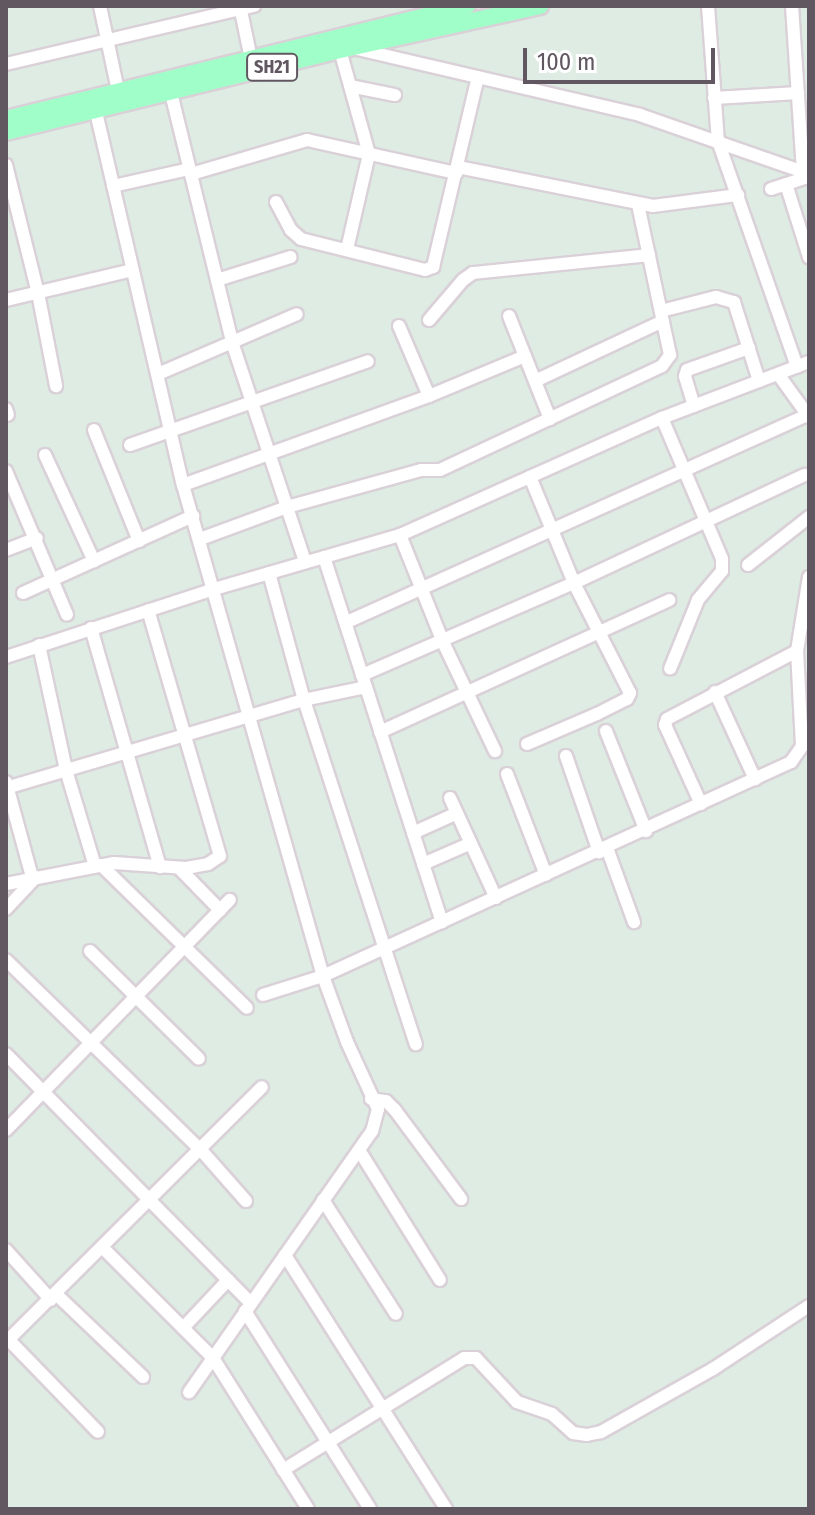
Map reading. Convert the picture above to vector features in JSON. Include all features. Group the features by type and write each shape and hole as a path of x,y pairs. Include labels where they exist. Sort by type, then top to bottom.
{"main road":[{"name":"SH21","path":"6,132 345,48 467,6"},
{"name":"SH21","path":"6,119 251,59 540,6"}],"street":[{"path":"100,6 118,91"},
{"path":"6,64 254,6"},
{"path":"6,657 214,589 400,535 662,418 803,365 718,141 708,6"},
{"path":"792,6 807,174"},
{"path":"240,8 251,59"},
{"path":"347,249 369,154 350,86 345,48 640,115 807,174"},
{"path":"276,202 301,239 425,270 433,267 478,77"},
{"path":"350,86 395,95"},
{"path":"171,93 232,342 305,562"},
{"path":"714,98 798,93"},
{"path":"96,112 183,485 323,976 371,1099 378,1109 376,1122 359,1150 189,1392"},
{"path":"113,186 190,171 307,140 638,205 667,206 738,195"},
{"path":"6,165 38,293 56,386"},
{"path":"771,189 807,174"},
{"path":"786,184 808,251"},
{"path":"200,539 287,507 421,470 440,470 662,366 670,355 638,205"},
{"path":"429,320 463,280 473,273 649,255"},
{"path":"217,280 291,257"},
{"path":"6,300 133,270"},
{"path":"535,381 662,316 716,297 728,298 738,306 759,381"},
{"path":"158,374 297,314"},
{"path":"509,316 550,419"},
{"path":"399,326 429,396"},
{"path":"694,406 685,376 687,370 749,348"},
{"path":"183,485 429,396 525,356"},
{"path":"130,445 368,361"},
{"path":"347,622 808,416 778,374"},
{"path":"662,418 722,559 722,571 698,600 670,669"},
{"path":"94,430 139,541"},
{"path":"45,455 94,561"},
{"path":"6,471 37,538 67,615"},
{"path":"35,876 12,827 6,786 364,681 805,475"},
{"path":"527,744 629,697 574,583 530,477"},
{"path":"23,593 193,516"},
{"path":"748,565 809,517"},
{"path":"400,535 443,642 495,751"},
{"path":"6,550 37,538"},
{"path":"324,557 442,922"},
{"path":"269,573 304,700 416,1044"},
{"path":"263,995 323,976 646,831 791,762 802,746 797,651 809,577"},
{"path":"380,732 669,600"},
{"path":"6,884 98,866 139,863 179,868 208,864 220,856 148,610"},
{"path":"91,628 160,867"},
{"path":"39,645 66,770 98,866 247,1008"},
{"path":"701,804 665,725 670,715 797,651"},
{"path":"715,692 755,779"},
{"path":"606,731 646,831"},
{"path":"566,756 634,922"},
{"path":"507,774 546,875"},
{"path":"450,798 496,898"},
{"path":"413,833 457,813"},
{"path":"423,864 471,843"},
{"path":"179,868 220,910"},
{"path":"6,909 35,876"},
{"path":"6,1130 230,900"},
{"path":"90,951 199,1059"},
{"path":"6,960 201,1150 246,1201"},
{"path":"6,1054 228,1280 248,1307 370,1509"},
{"path":"98,1432 7,1340 54,1298 262,1087"},
{"path":"371,1099 386,1101 395,1110 461,1199"},
{"path":"359,1150 440,1280"},
{"path":"323,1200 396,1314"},
{"path":"103,1248 213,1358 308,1509"},
{"path":"6,1250 54,1298 143,1377"},
{"path":"285,1255 446,1509"},
{"path":"183,1328 228,1280"},
{"path":"283,1470 453,1361 476,1358 517,1402 552,1414 573,1433 587,1435 616,1424 713,1369 809,1306"}]}
